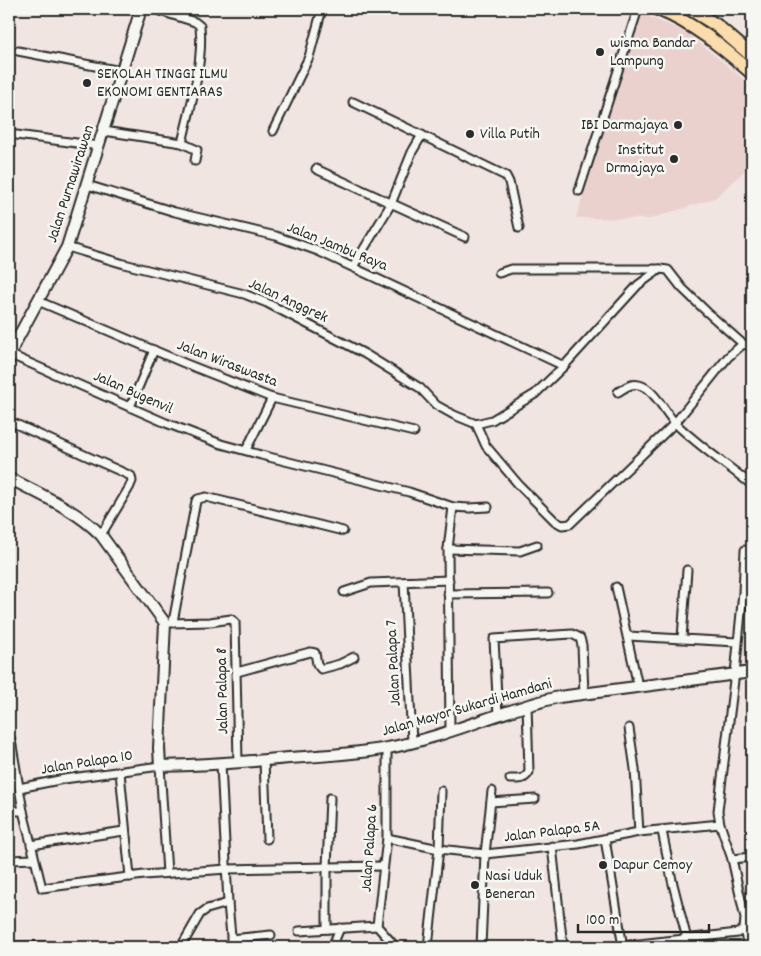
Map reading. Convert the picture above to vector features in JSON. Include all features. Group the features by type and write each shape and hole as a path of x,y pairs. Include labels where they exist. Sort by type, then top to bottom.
{"highway":[{"path":"658,9 701,31 752,73"},
{"path":"690,9 716,25 752,56"}],"street":[{"name":"Jalan Purnawirawan","path":"11,351 68,247 141,9"},
{"path":"154,9 196,22 200,26 201,41 198,64 182,143"},
{"path":"274,131 309,57 322,9"},
{"path":"579,191 638,9"},
{"path":"18,51 121,71"},
{"path":"353,102 506,176 519,228"},
{"path":"104,131 182,143 197,150 195,161"},
{"path":"9,134 99,146"},
{"path":"353,267 390,204 412,152 422,136"},
{"path":"316,169 466,237"},
{"name":"Jalan Jambu Raya","path":"87,185 175,212 276,236 318,251 564,366"},
{"name":"Jalan Anggrek","path":"68,247 124,264 244,294 267,303 365,354 420,388 436,405 476,424"},
{"path":"499,273 511,268 668,270 682,288 743,344 752,346"},
{"path":"660,269 638,285 564,366 535,394 492,420 476,424 486,446 519,485 556,521 562,525 570,524 676,423 724,361 743,344"},
{"name":"Jalan Wiraswasta","path":"38,301 272,398 414,432"},
{"path":"130,407 154,350"},
{"name":"Jalan Bugenvil","path":"11,351 130,407 196,435 246,450 409,492 453,507 488,507"},
{"path":"618,392 629,385 640,385 655,397 676,423 752,485"},
{"path":"246,450 272,398"},
{"path":"9,421 131,476 132,481 129,488 101,535"},
{"path":"9,478 81,517 101,535 169,623"},
{"path":"167,874 159,748 169,623 196,501 206,497 343,531"},
{"path":"450,732 448,549 453,507"},
{"path":"448,549 520,551 537,545"},
{"path":"745,550 743,592 718,812 720,824 732,859 746,918 744,928 748,947"},
{"path":"682,638 687,570"},
{"path":"344,592 370,583 449,580"},
{"name":"Jalan Palapa 7","path":"404,582 412,742"},
{"path":"616,587 638,686"},
{"path":"743,592 752,590"},
{"path":"448,594 548,593"},
{"name":"Jalan Palapa 8","path":"169,623 234,620 236,625 238,762"},
{"path":"498,716 494,640 572,634 580,638 584,693"},
{"path":"628,636 737,642"},
{"path":"237,672 310,652 315,653 317,664 321,669 340,664 354,657"},
{"name":"Jalan Mayor Sukardi Hamdani","path":"160,766 221,764 344,754 387,748 450,732 527,704 584,693 752,672"},
{"path":"510,779 524,779 529,772 527,704"},
{"path":"629,728 635,770 639,832"},
{"path":"12,740 23,811 42,888 130,877 227,869 383,866"},
{"name":"Jalan Palapa 6","path":"377,926 387,838 387,748"},
{"path":"264,760 267,839"},
{"path":"221,764 232,947"},
{"name":"Jalan Palapa 10","path":"19,788 64,779 160,766"},
{"path":"120,772 124,831 130,877"},
{"path":"428,947 440,849 441,791"},
{"path":"481,947 485,854 492,791"},
{"path":"327,929 330,798"},
{"path":"491,802 535,799"},
{"path":"9,811 23,811"},
{"name":"Jalan Palapa 5A","path":"387,838 440,849 485,854 605,839 639,832 720,824"},
{"path":"31,845 124,831"},
{"path":"662,831 688,947"},
{"path":"605,839 625,947 738,933 744,928"},
{"path":"552,846 563,947"},
{"path":"732,859 752,857"},
{"path":"9,860 34,859"},
{"path":"181,947 200,914 207,909 228,903"},
{"path":"299,931 377,926 393,946"},
{"path":"332,947 340,928"},
{"path":"231,939 271,935"},
{"path":"14,946 57,946"}],"shaded area":[{"name":"IBI Darmajaya","path":"639,13 686,32 752,86 752,164 715,198 650,219 576,218"}],"place":[{"name":"wisma Bandar Lampung","path":"600,52"},
{"name":"SEKOLAH TINGGI ILMU EKONOMI GENTIARAS","path":"87,83"},
{"name":"IBI Darmajaya","path":"678,125"},
{"name":"Villa Putih","path":"470,134"},
{"name":"Institut Drmajaya","path":"674,159"},
{"name":"Dapur Cemoy","path":"603,865"},
{"name":"Nasi Uduk Beneran","path":"475,885"}]}
